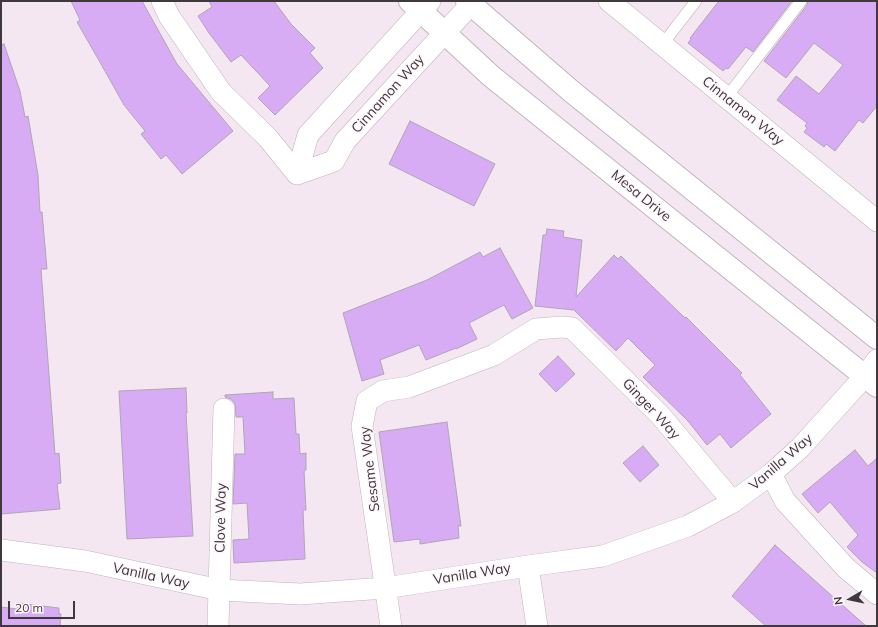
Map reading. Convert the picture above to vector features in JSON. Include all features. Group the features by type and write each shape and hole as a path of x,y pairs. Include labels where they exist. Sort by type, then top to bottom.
{"main road":[{"path":"471,2 571,91 877,338"},
{"name":"Mesa Drive","path":"420,5 444,34 491,76 873,374"}],"street":[{"path":"162,1 169,16 221,92 268,138 297,174"},
{"name":"Cinnamon Way","path":"609,1 877,221"},
{"name":"Cinnamon Way","path":"297,174 334,161 345,141 444,34 471,2"},
{"path":"297,174 308,135 420,5"},
{"name":"Ginger Way","path":"562,327 572,328 660,415 733,502"},
{"name":"Sesame Way","path":"391,626 362,426 367,401 383,391 409,387 494,354 536,329 562,327"},
{"name":"Vanilla Way","path":"1,550 85,561 220,590 300,594 385,588 604,556 688,526 733,502 771,474 800,448 873,374"},
{"name":"Clove Way","path":"218,626 224,409"},
{"path":"771,474 785,501 846,568 877,594"},
{"path":"528,566 537,626"}],"lane":[{"path":"662,45 696,1"},
{"path":"726,98 801,1"}],"building":[{"path":"71,1 142,1 177,64 233,131 182,174 166,155 161,159 141,134 145,131 124,105 77,22 80,20"},
{"path":"209,1 274,1 291,24 315,48 310,53 323,68 275,115 258,98 270,86 241,55 231,62 198,16 212,7"},
{"path":"719,1 792,1 753,52 746,47 728,69 726,68 723,71 688,43 691,39 690,38"},
{"path":"808,1 877,1 877,106 863,123 859,120 835,151 826,144 824,147 804,132 807,128 805,126 807,123 777,100 796,76 819,94 843,65 814,43 786,78 764,61 807,5"},
{"path":"4,44 20,91 25,117 28,116 38,175 40,212 42,212 47,269 41,269 55,454 59,453 61,483 57,484 60,509 1,514 1,45"},
{"path":"410,121 495,164 474,206 389,164"},
{"path":"547,229 564,231 563,237 582,240 576,297 614,255 618,259 621,256 685,318 686,317 742,373 740,375 771,414 731,448 720,434 707,445 688,421 643,377 655,365 628,338 616,351 574,310 535,306 543,235 546,235"},
{"path":"500,248 533,308 512,319 504,305 469,323 477,339 456,349 426,360 419,345 380,360 384,374 362,381 343,313 427,280 480,252 483,257"},
{"path":"558,356 575,374 556,392 539,374"},
{"path":"186,388 193,536 127,539 119,391"},
{"path":"273,392 273,399 294,398 296,434 299,434 300,454 306,453 306,470 304,471 306,510 303,510 305,559 234,563 233,540 249,539 247,503 233,504 235,454 245,454 243,417 236,417 235,404 231,399 225,397 225,395"},
{"path":"447,422 461,526 458,526 459,538 420,544 420,539 394,542 379,432"},
{"path":"643,446 659,465 640,482 623,463"},
{"path":"855,450 868,466 877,458 877,573 862,562 847,547 858,535 830,502 818,513 802,494"},
{"path":"775,545 866,626 766,626 732,596"},
{"path":"18,603 59,608 59,614 61,614 60,626 1,626 1,607 17,609"}]}
